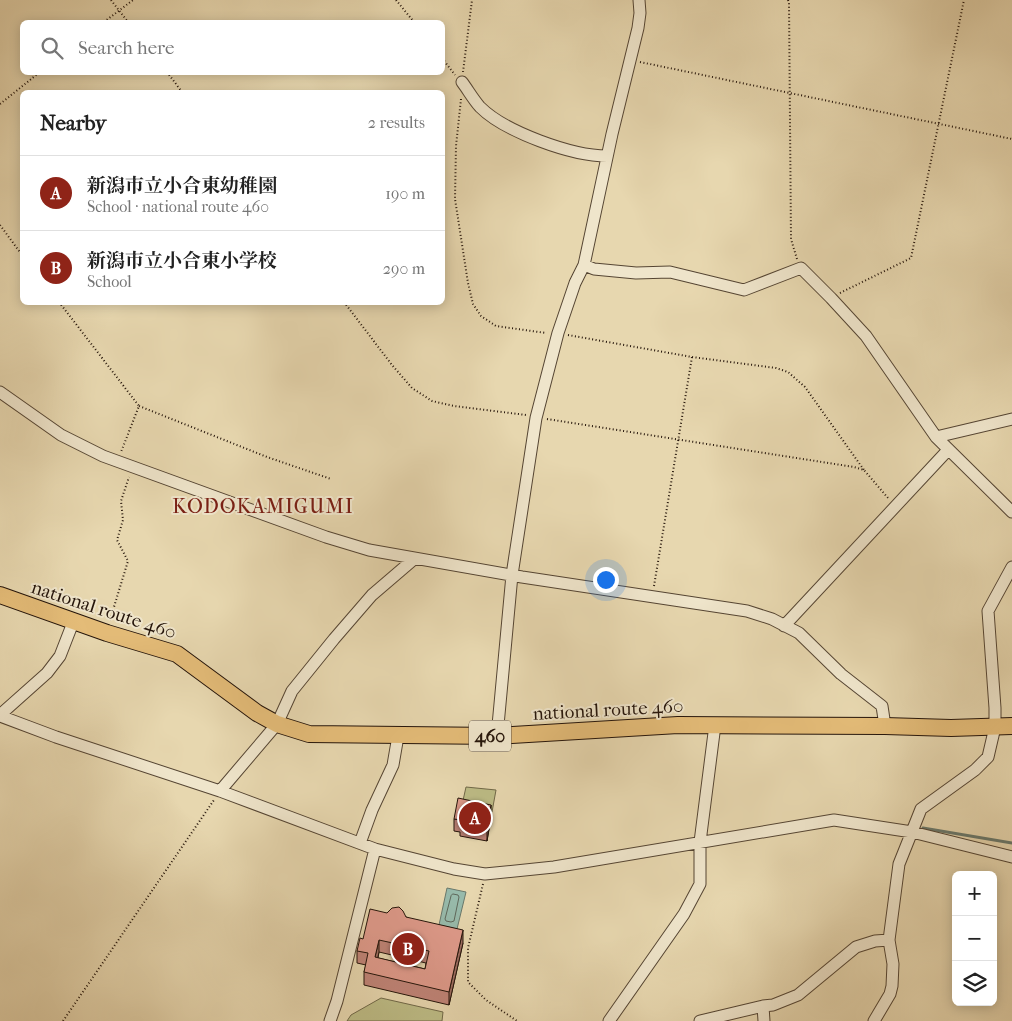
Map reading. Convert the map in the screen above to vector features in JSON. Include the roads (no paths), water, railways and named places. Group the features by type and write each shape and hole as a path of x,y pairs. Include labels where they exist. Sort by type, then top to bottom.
{"highway":[{"name":"national route 460","path":"0,595 177,654 257,713 277,724 309,734 497,736 678,724 951,728 1012,726"}],"street":[{"path":"497,736 512,575 536,418 558,333 575,283 584,265 640,13 639,0"},
{"path":"462,82 481,107 508,126 572,152 608,156"},
{"path":"584,265 636,273 670,272 744,290 801,268 866,336 936,437 1012,512"},
{"path":"0,392 61,435 118,462 326,537 369,550 512,575 747,611 772,619 799,633 841,674 882,706 885,726"},
{"path":"936,437 1012,419"},
{"path":"784,626 948,450"},
{"path":"220,791 277,724 292,692 334,639 372,596 414,559"},
{"path":"874,1021 890,994 892,986 893,964 889,940 899,864 921,809 975,770 988,757 994,726 995,708 988,611 1012,567"},
{"path":"74,620 60,656 47,673 0,716 56,737 220,791 376,849 454,869 485,874 554,867 834,820 912,832 1012,857"},
{"path":"609,1021 684,914 700,884 700,842 715,725"},
{"path":"360,843 372,810 393,765 398,736"},
{"path":"330,1021 337,1002 376,849"},
{"path":"700,1021 773,1005 798,995 856,947 875,941 889,940"},
{"path":"763,1006 764,1021"}],"water":[{"path":"447,888 466,892 457,929 439,925"}],"waterway":[{"path":"923,828 1012,843"}],"place":[{"name":"新潟市立小合東幼稚園","path":"475,818"},
{"name":"新潟市立小合東小学校","path":"408,949"}],"district":[{"name":"KODOKAMIGUMI","path":"263,506"}]}
